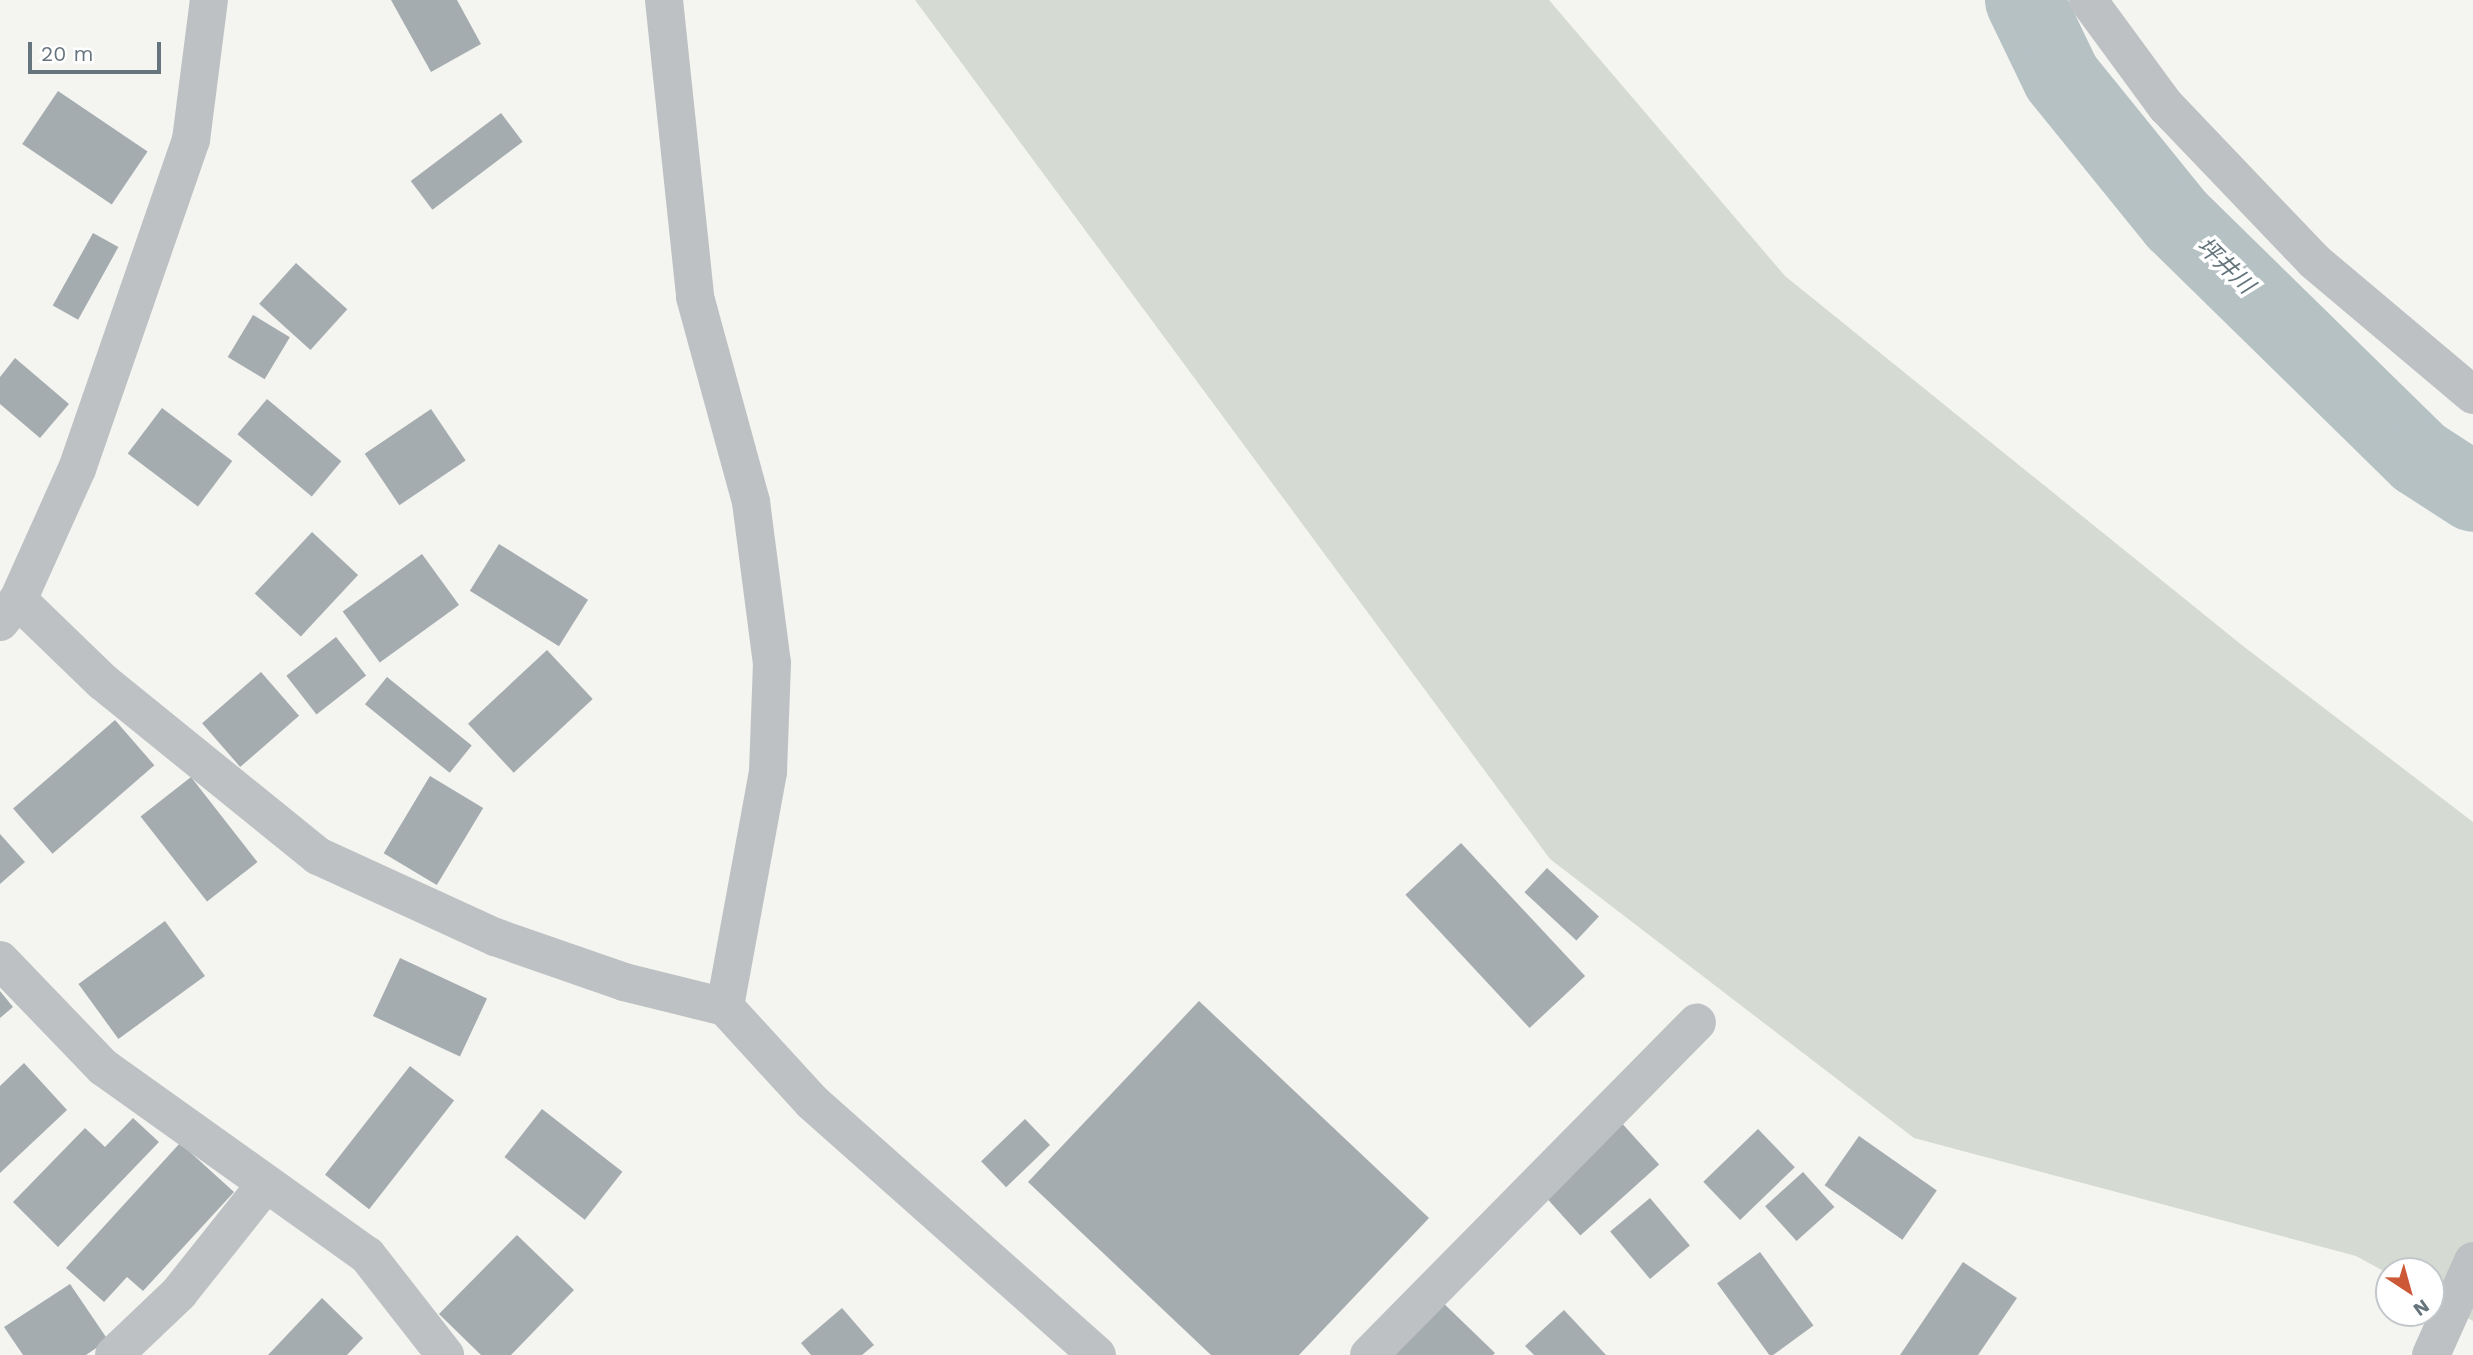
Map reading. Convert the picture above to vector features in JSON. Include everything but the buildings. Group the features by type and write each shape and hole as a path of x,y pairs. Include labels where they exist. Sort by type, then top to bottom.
{"street":[{"path":"209,0 191,140 77,469 9,611 103,682 318,856 495,937 624,982 725,1007 812,1102 1097,1355"},
{"path":"664,0 695,297 751,502 772,663 768,772 725,1007"},
{"path":"2088,0 2166,106 2314,261 2473,396"},
{"path":"0,960 103,1067 265,1185 367,1255 445,1355"},
{"path":"1368,1355 1696,1022"},
{"path":"114,1355 179,1293 265,1185"},
{"path":"2431,1355 2473,1261"}],"shaded area":[{"path":"915,0 1549,0 1785,276 2243,646 2473,822 2473,1321 2445,1306 2445,1257 2375,1257 2375,1266 2356,1256 1914,1138 1550,859"}],"waterway":[{"name":"坪井川","path":"2024,0 2061,77 2177,220 2419,457 2473,492"}]}
